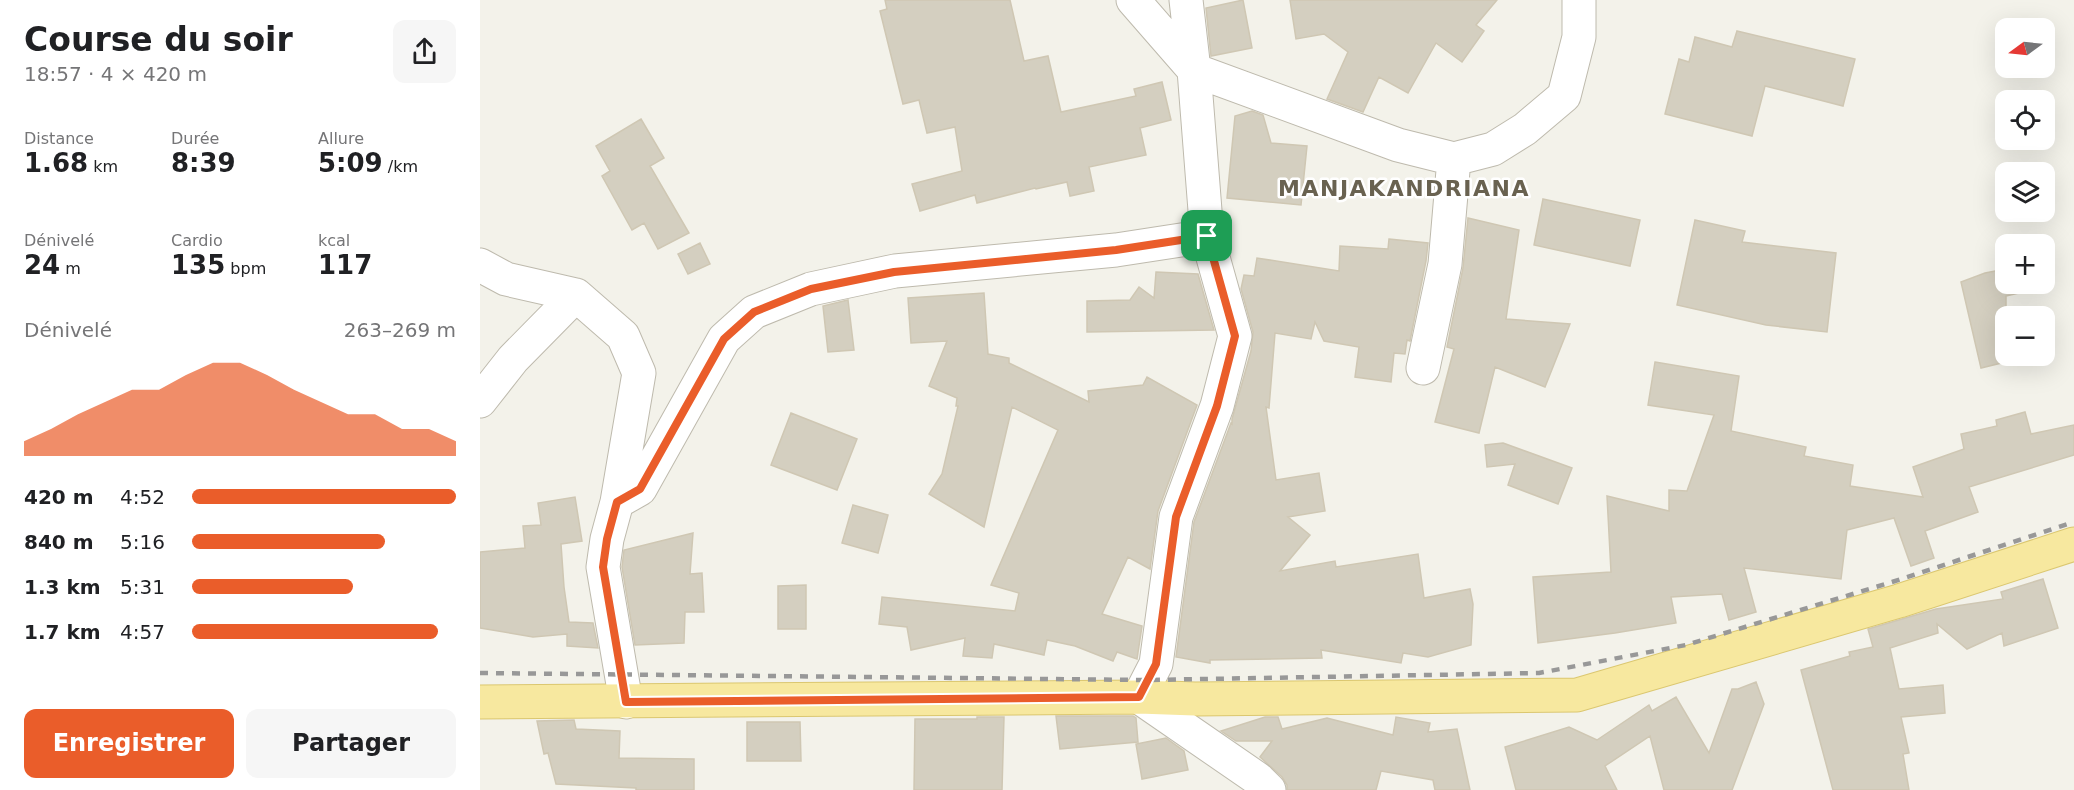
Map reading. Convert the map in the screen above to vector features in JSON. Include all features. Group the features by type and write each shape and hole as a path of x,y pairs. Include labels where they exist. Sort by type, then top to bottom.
{"main road":[{"path":"480,702 1577,695 1899,601 2074,544"}],"street":[{"path":"1134,0 1194,70 1398,145 1454,159 1493,149 1525,129 1564,96 1579,37 1580,0"},
{"path":"1186,0 1207,236 1235,336 1217,406 1176,517 1156,664 1139,697 1258,779 1269,790"},
{"path":"1423,368 1445,264 1454,159"},
{"path":"617,502 640,489 724,339 754,312 811,289 894,272 1116,250 1207,236"},
{"path":"480,266 506,279 576,295 623,336 639,373 617,502 607,539 603,567 626,702"},
{"path":"480,401 513,359 576,295"}],"building":[{"path":"885,0 1010,0 1024,61 1048,56 1061,112 1136,96 1134,89 1162,82 1171,120 1140,128 1146,155 1089,167 1094,191 1070,196 1067,182 977,203 975,195 920,211 912,184 962,171 955,127 927,133 919,100 903,104 880,11 887,9"},
{"path":"1243,0 1252,48 1211,56 1206,8"},
{"path":"1290,0 1497,0 1476,25 1484,31 1462,62 1436,43 1408,93 1379,77 1363,112 1327,99 1348,52 1324,34 1296,39"},
{"path":"1737,31 1855,59 1843,106 1765,86 1752,136 1665,114 1679,59 1689,62 1695,37 1732,47"},
{"path":"1252,111 1263,115 1271,143 1307,146 1301,205 1227,198 1235,116"},
{"path":"641,119 664,158 650,166 689,233 658,249 644,223 632,230 602,176 610,171 596,146"},
{"path":"1543,199 1640,220 1630,266 1534,245"},
{"path":"1468,218 1519,230 1506,319 1570,324 1545,387 1495,367 1479,433 1435,422 1454,349 1447,347 1463,268"},
{"path":"1695,220 1745,231 1742,242 1836,253 1827,332 1766,325 1677,305"},
{"path":"1389,239 1428,243 1410,341 1407,340 1405,354 1394,353 1391,382 1355,377 1359,347 1324,341 1315,322 1311,339 1275,333 1269,408 1266,407 1276,480 1319,473 1325,511 1288,517 1310,535 1280,571 1335,561 1336,567 1418,554 1424,598 1470,589 1473,604 1471,645 1428,657 1403,653 1401,663 1321,650 1322,658 1210,660 1210,663 1176,657 1194,522 1232,424 1251,351 1253,332 1241,289 1244,275 1254,276 1257,258 1339,271 1340,246 1388,249"},
{"path":"700,243 710,264 688,274 678,254"},
{"path":"1995,271 1995,294 2015,294 2006,296 2006,306 1995,306 1995,365 1981,368 1961,282"},
{"path":"1156,272 1198,274 1214,330 1087,332 1087,301 1130,300 1139,287 1154,298"},
{"path":"984,293 988,354 1009,358 1009,363 1089,402 1088,391 1143,385 1147,377 1197,405 1158,511 1150,569 1128,557 1102,614 1142,626 1137,659 1117,652 1113,661 1075,646 1047,640 1044,655 994,644 992,658 963,656 965,638 911,650 907,627 879,624 882,597 1015,611 1019,593 991,585 1058,430 1012,407 984,527 929,494 942,474 958,406 956,406 957,398 929,386 947,341 911,343 908,298"},
{"path":"848,300 854,350 828,352 823,306"},
{"path":"1655,362 1739,376 1731,431 1806,447 1804,456 1853,465 1850,486 1923,497 1913,467 1964,449 1961,434 1997,426 1996,420 2025,412 2031,434 2074,425 2074,455 1969,487 1978,512 1925,531 1934,558 1911,566 1894,518 1847,530 1841,579 1744,568 1756,612 1729,620 1722,594 1671,597 1676,623 1538,643 1533,577 1611,572 1607,496 1669,511 1669,490 1687,491 1714,415 1648,405"},
{"path":"791,413 857,439 837,490 771,465"},
{"path":"1503,443 1572,468 1558,504 1508,485 1515,464 1487,467 1485,445"},
{"path":"575,497 582,541 561,544 569,622 593,623 598,648 567,646 567,634 533,637 480,628 480,552 525,548 523,526 541,525 538,503"},
{"path":"853,505 888,515 878,553 842,543"},
{"path":"693,533 690,574 702,573 704,612 685,612 684,643 635,645 622,567 624,550"},
{"path":"2043,579 2058,628 2004,646 2002,633 1967,649 1937,624 1938,633 1890,648 1899,689 1943,685 1945,713 1901,717 1909,753 1903,754 1909,790 1833,790 1801,670 1850,656 1849,652 1873,647 1868,629 1936,609 2003,599 2001,592"},
{"path":"806,585 806,629 778,629 778,586"},
{"path":"1756,682 1764,704 1732,790 1664,790 1650,736 1605,766 1617,790 1516,790 1505,747 1569,727 1597,740 1649,705 1652,711 1676,697 1709,753 1732,689"},
{"path":"1056,716 1133,716 1136,718 1138,742 1060,749"},
{"path":"977,717 1004,717 1002,790 914,790 915,719 977,719"},
{"path":"1265,717 1278,717 1282,729 1327,718 1393,735 1396,717 1430,723 1428,732 1457,729 1470,790 1435,790 1433,780 1381,771 1376,790 1287,790 1282,777 1260,757 1272,741 1236,741 1221,731"},
{"path":"574,720 576,729 620,731 619,758 694,759 694,790 636,790 636,788 556,784 548,753 544,754 537,721"},
{"path":"747,722 800,722 801,761 747,761"},
{"path":"1166,738 1184,751 1188,770 1142,779 1136,744"}],"railway":[{"path":"480,673 1147,680 1539,673 1686,645 1892,582 2074,522"}],"district":[{"name":"MANJAKANDRIANA","path":"1404,188"}],"route":[{"path":"1207,236 1235,336 1217,406 1176,517 1156,664 1139,697 626,702 603,567 607,539 617,502 640,489 724,339 754,312 811,289 894,272 1116,250 1207,236"}]}
